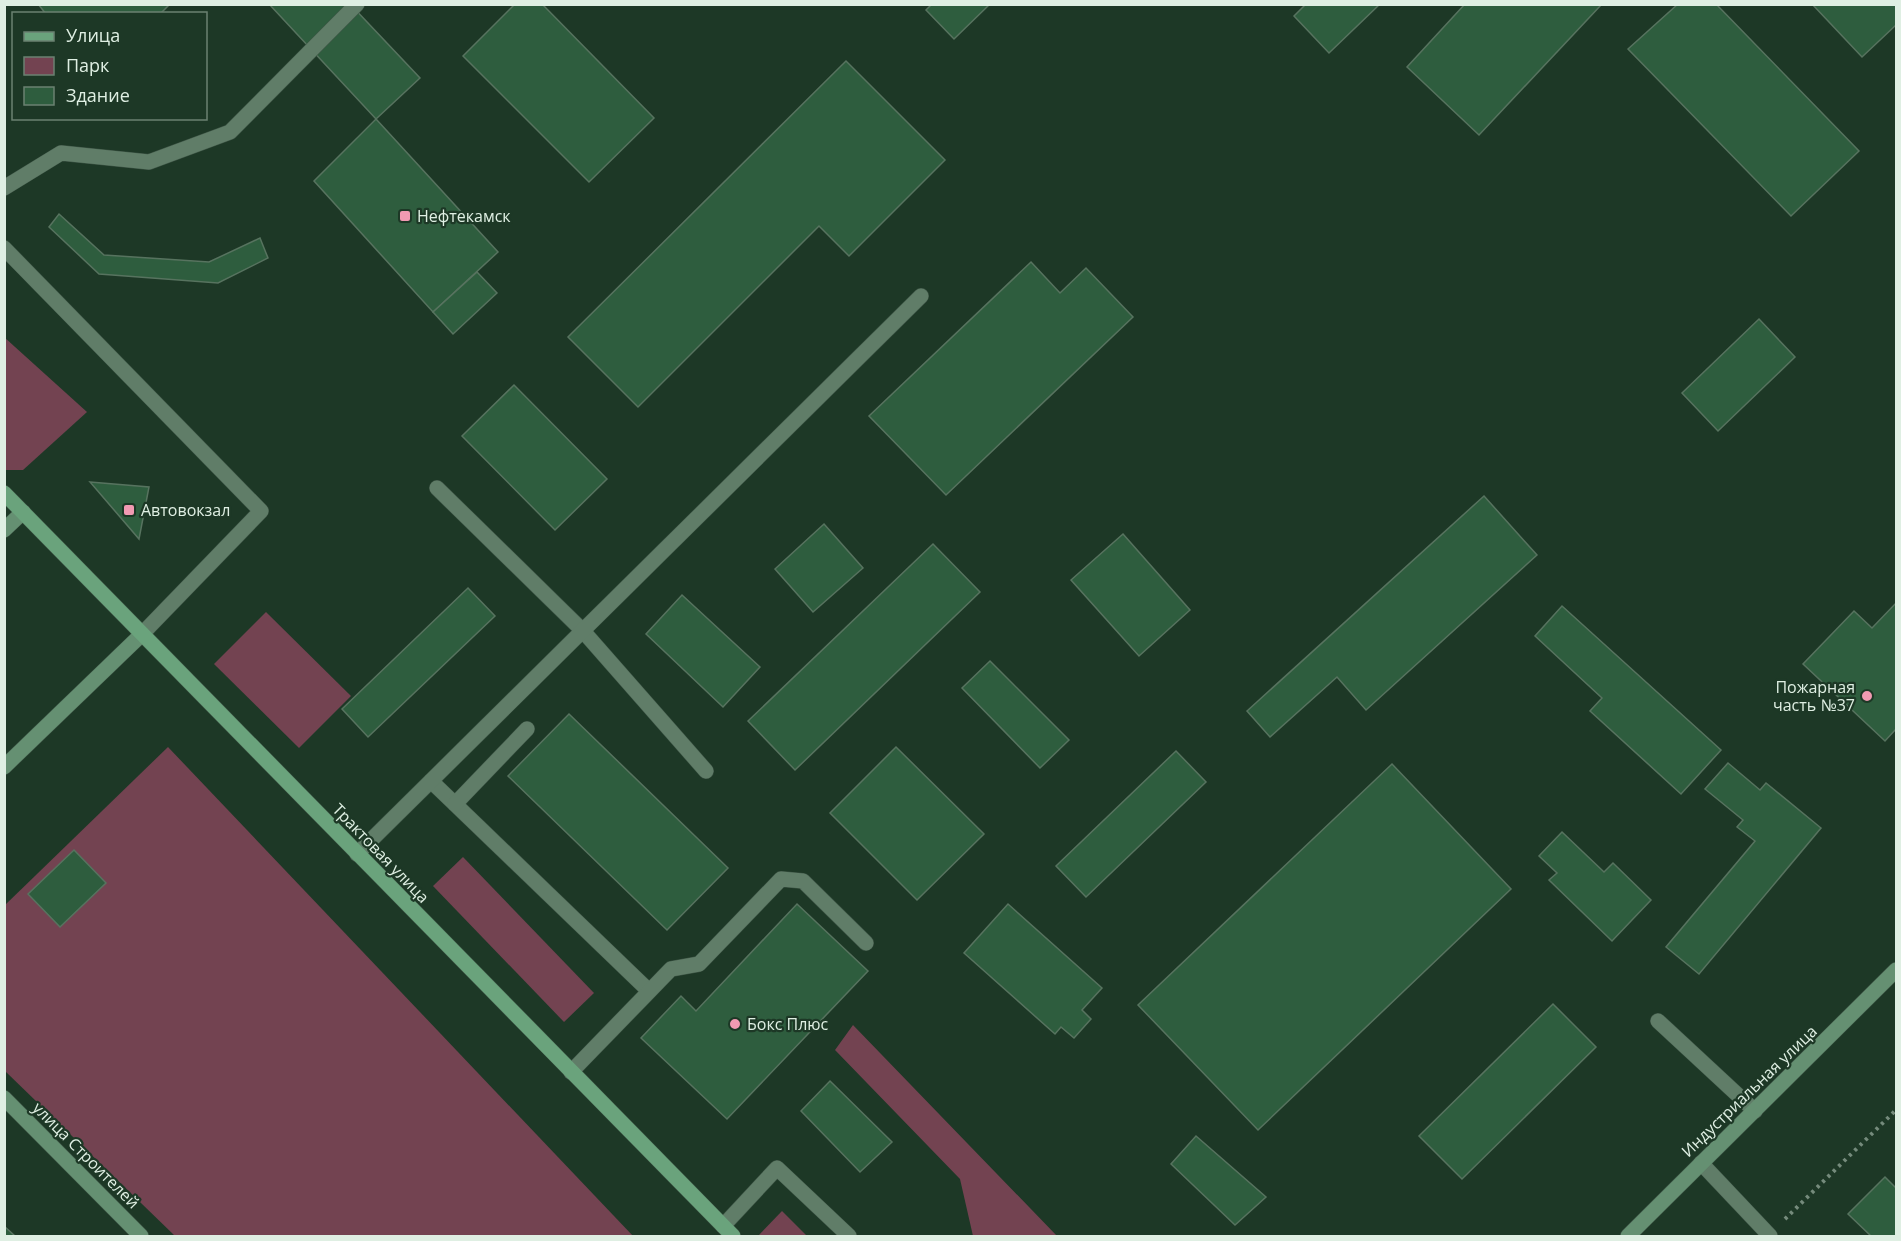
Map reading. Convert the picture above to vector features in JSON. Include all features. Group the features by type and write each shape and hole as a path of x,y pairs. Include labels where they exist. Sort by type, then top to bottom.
{"main road":[{"name":"Трактовая улица","path":"4,493 728,1231"},
{"path":"4,530 23,512"},
{"path":"4,767 142,634"},
{"name":"Индустриальная улица","path":"1628,1236 1896,970"},
{"name":"улица Строителей","path":"4,1098 141,1236"}],"lane":[{"path":"4,188 61,153 149,162 230,132 357,4"},
{"path":"4,248 261,511 142,634"},
{"path":"357,854 921,296"},
{"path":"437,488 583,631 706,771"},
{"path":"455,804 527,729"},
{"path":"431,781 649,991"},
{"path":"571,1072 671,969 699,964 781,879 803,881 867,943"},
{"path":"1658,1021 1755,1111"},
{"path":"1701,1162 1770,1236"},
{"path":"728,1231 777,1168 849,1236"}],"path":[{"path":"1770,1236 1896,1110"}],"green space":[{"path":"4,337 87,412 23,470 5,470"},
{"path":"266,612 351,696 299,748 214,664"},
{"path":"168,747 633,1236 175,1236 5,1071 4,906"},
{"path":"463,857 594,993 564,1022 433,886"},
{"path":"853,1025 1057,1236 973,1236 960,1179 835,1050"},
{"path":"782,1211 807,1236 758,1236"}],"building":[{"path":"38,4 170,4 162,12 44,12"},
{"path":"269,4 350,4 420,78 376,119"},
{"path":"515,4 542,4 654,118 589,182 463,56"},
{"path":"932,4 990,4 954,39 926,10"},
{"path":"1306,4 1380,4 1329,53 1294,16"},
{"path":"1465,4 1602,4 1479,135 1407,67"},
{"path":"1678,4 1716,4 1859,151 1791,216 1628,49"},
{"path":"1812,4 1896,4 1896,25 1862,57"},
{"path":"846,61 945,160 849,256 819,226 638,407 568,337"},
{"name":"Нефтекамск","path":"376,119 498,252 433,312 314,181"},
{"path":"59,214 104,255 209,262 260,238 268,258 218,283 99,274 49,227"},
{"path":"1031,262 1060,293 1086,268 1133,317 946,495 869,416"},
{"path":"477,272 497,293 453,334 433,312"},
{"path":"1759,319 1795,357 1718,431 1682,393"},
{"path":"514,385 607,479 555,530 462,436"},
{"path":"90,482 149,487 139,539"},
{"path":"1484,496 1537,555 1366,710 1337,677 1270,737 1247,711"},
{"path":"824,524 863,568 813,612 775,569"},
{"path":"1123,534 1190,610 1139,656 1071,580"},
{"path":"933,544 980,592 795,770 748,721"},
{"path":"468,588 495,616 368,737 342,709"},
{"path":"682,595 760,667 723,707 646,634"},
{"name":"Пожарная часть №37","path":"1896,603 1896,729 1885,741 1803,664 1854,611 1872,628"},
{"path":"1562,606 1721,750 1681,794 1590,711 1602,698 1535,636"},
{"path":"990,661 1069,740 1040,768 962,688"},
{"path":"569,714 728,868 667,930 508,776"},
{"path":"896,747 984,834 917,900 830,813"},
{"path":"1176,751 1206,782 1086,897 1056,866"},
{"path":"1728,763 1760,790 1766,783 1821,828 1699,974 1666,947 1755,841 1737,827 1743,820 1705,789"},
{"path":"1392,764 1511,889 1258,1130 1138,1005"},
{"path":"1562,832 1604,872 1613,863 1651,900 1612,941 1549,880 1557,873 1539,856"},
{"path":"74,850 106,883 60,927 28,894"},
{"name":"Бокс Плюс","path":"797,904 868,971 727,1119 641,1038 681,996 696,1011"},
{"path":"1008,904 1102,988 1082,1010 1091,1019 1074,1038 1061,1027 1055,1034 964,953"},
{"path":"1553,1004 1596,1047 1462,1179 1419,1136"},
{"path":"830,1081 892,1142 860,1172 801,1111"},
{"path":"1196,1136 1266,1197 1235,1225 1171,1164"},
{"path":"1885,1177 1896,1188 1896,1236 1871,1236 1848,1214"},
{"path":"4,1226 15,1236 4,1236"}],"place":[{"name":"Нефтекамск","path":"405,216"},
{"name":"Автовокзал","path":"129,510"},
{"name":"Пожарная часть №37","path":"1867,696"},
{"name":"Бокс Плюс","path":"735,1024"}]}
